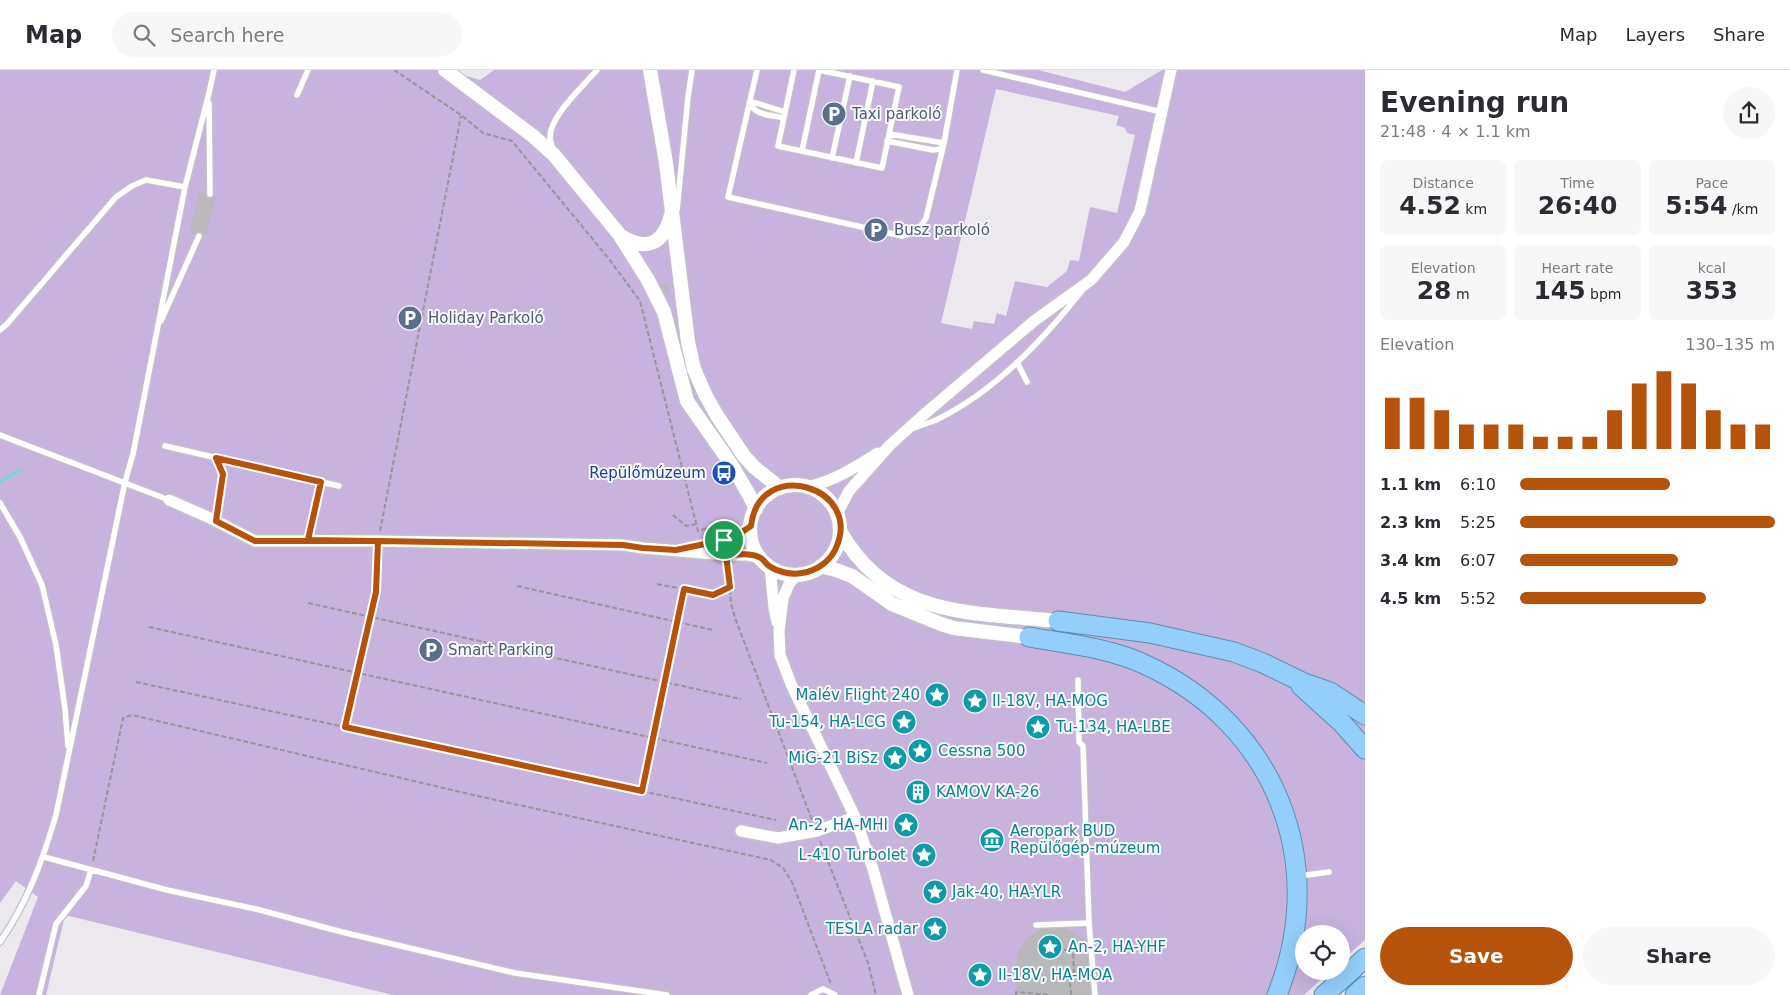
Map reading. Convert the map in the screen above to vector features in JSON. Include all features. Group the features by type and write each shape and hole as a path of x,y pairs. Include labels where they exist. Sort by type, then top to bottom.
{"highway":[{"path":"1058,621 1150,633 1234,652 1263,662 1304,683 1330,692 1365,716"},
{"path":"1028,637 1130,645 1200,644"},
{"path":"1028,637 1104,650 1127,657 1166,675 1212,706 1234,728 1258,760 1273,786 1289,830 1297,876 1298,903 1295,936 1285,975 1277,995"},
{"path":"1286,674 1328,709 1365,749"},
{"path":"1324,995 1365,958"},
{"path":"1355,995 1365,986"}],"street":[{"path":"445,70 533,136 554,155 619,234 648,280 664,312 687,401 731,464 756,509"},
{"path":"650,70 672,210 688,342 694,369 705,394 744,456 754,467 780,488"},
{"path":"837,514 849,491 890,445 1034,321 1091,280 1124,242 1140,211 1171,70"},
{"path":"619,234 631,242 642,245 653,242 661,237 668,227 672,210"},
{"path":"808,487 832,480 846,473 890,445"},
{"path":"908,995 874,869 855,817 783,666 780,655 779,631 766,562 753,543 751,526 756,509 768,494 780,488 794,485 808,487 823,494 829,500 837,514 840,531 850,548 866,567 895,590 916,600 949,609 1058,621"},
{"path":"169,500 255,541 308,540 623,545 726,555 747,555 766,562 783,572 797,574 809,572 821,566 834,551 840,531"},
{"path":"676,550 724,540 751,526"},
{"path":"821,566 852,576 892,604 941,624 954,628 1028,637"},
{"path":"779,631 784,598 789,584 797,574"},
{"path":"741,831 778,838 817,831 855,817"}],"lane":[{"path":"0,942 29,894 44,857 56,815 125,482 133,454 185,187 210,93 214,70"},
{"path":"298,95 308,70"},
{"path":"554,155 550,136 554,124 562,111 598,70"},
{"path":"675,237 692,70"},
{"path":"757,70 728,197 902,236 912,234 922,226 926,218 944,144 957,70"},
{"path":"794,70 778,146 882,168 899,87 819,70 802,151"},
{"path":"983,70 1162,112"},
{"path":"832,158 850,76"},
{"path":"856,163 873,81"},
{"path":"210,93 210,194"},
{"path":"750,101 752,109 757,112 784,115"},
{"path":"889,134 944,144"},
{"path":"888,142 934,150 940,149 944,144"},
{"path":"0,330 116,197 132,186 146,180 185,187"},
{"path":"157,332 199,236"},
{"path":"901,435 935,420 986,389 1042,339 1091,280"},
{"path":"1017,362 1027,382"},
{"path":"0,435 169,500"},
{"path":"165,446 339,486"},
{"path":"216,458 223,474 216,521"},
{"path":"308,540 321,482"},
{"path":"0,503 20,537 42,585 56,644 69,753"},
{"path":"1078,680 1079,742 1083,746 1089,922 1095,995"},
{"path":"44,857 515,973 667,995"},
{"path":"40,995 56,924 86,886 91,870"},
{"path":"1297,876 1328,872"},
{"path":"1036,925 1089,922"},
{"path":"811,995 823,989 834,994"}],"path":[{"path":"394,70 461,115 483,134 512,141 609,259 640,301 698,531 721,526 724,540"},
{"path":"345,727 376,592 378,541 461,115"},
{"path":"673,515 686,526 697,524"},
{"path":"726,555 731,603 735,618 868,963 876,995"},
{"path":"657,584 713,595 730,587"},
{"path":"517,586 713,630"},
{"path":"641,792 684,589"},
{"path":"308,603 741,699"},
{"path":"149,627 767,763"},
{"path":"136,682 776,820"},
{"path":"91,870 123,718 132,716 482,797 771,860 783,868 792,882 834,994"},
{"path":"1064,950 1091,950"},
{"path":"1071,995 1070,983 1074,977 1072,950"},
{"path":"1016,995 1016,992 1049,995"}],"shaded area":[{"path":"0,70 446,70 480,80 494,70 1038,70 1125,92 1162,70 1365,70 1365,940 1350,953 1350,925 1295,925 1295,980 1320,980 1304,995 393,995 65,915 46,995 0,995 38,897 16,881 0,903","holes":["996,89 1119,116 1116,125 1125,128 1127,133 1135,135 1117,213 1090,207 1079,261 1070,260 1067,271 1047,287 1015,281 1006,316 997,313 994,324 974,321 972,329 941,323"]}],"building":[{"path":"199,191 205,193 206,197 210,199 216,195 206,237 203,237 200,232 194,235 190,233"},
{"path":"669,283 669,294 665,294 660,284"},
{"path":"1084,952 1087,994 1072,994 1072,983 1076,983 1074,953"}],"waterway":[{"path":"0,482 20,470"}],"runway":[{"path":"1054,965 1055,995"}],"place":[{"name":"Taxi parkoló","path":"834,114"},
{"name":"Busz parkoló","path":"876,230"},
{"name":"Holiday Parkoló","path":"410,318"},
{"name":"Repülőmúzeum","path":"724,473"},
{"name":"Smart Parking","path":"431,650"},
{"name":"Malév Flight 240","path":"937,695"},
{"name":"Il-18V, HA-MOG","path":"975,701"},
{"name":"Tu-154, HA-LCG","path":"904,722"},
{"name":"Tu-134, HA-LBE","path":"1038,727"},
{"name":"Cessna 500","path":"920,751"},
{"name":"MiG-21 BiSz","path":"895,758"},
{"name":"KAMOV KA-26","path":"918,792"},
{"name":"An-2, HA-MHI","path":"906,825"},
{"name":"Aeropark BUD Repülőgép-múzeum","path":"992,840"},
{"name":"L-410 Turbolet","path":"924,855"},
{"name":"Jak-40, HA-YLR","path":"935,892"},
{"name":"TESLA radar","path":"935,929"},
{"name":"An-2, HA-YHF","path":"1050,947"},
{"name":"Il-18V, HA-MOA","path":"980,975"}],"route":[{"path":"724,540 676,550 658,550 623,545 385,541 308,540 255,541 216,521 223,474 216,458 321,482 308,540 378,541 376,592 345,727 642,791 684,589 716,595 730,587 726,555 747,555 761,558 776,570 789,574 809,572 821,566 831,556 837,544 840,531 837,514 829,500 816,490 801,485 794,485 774,490 768,494 763,498 754,513 751,526 724,540"}]}
